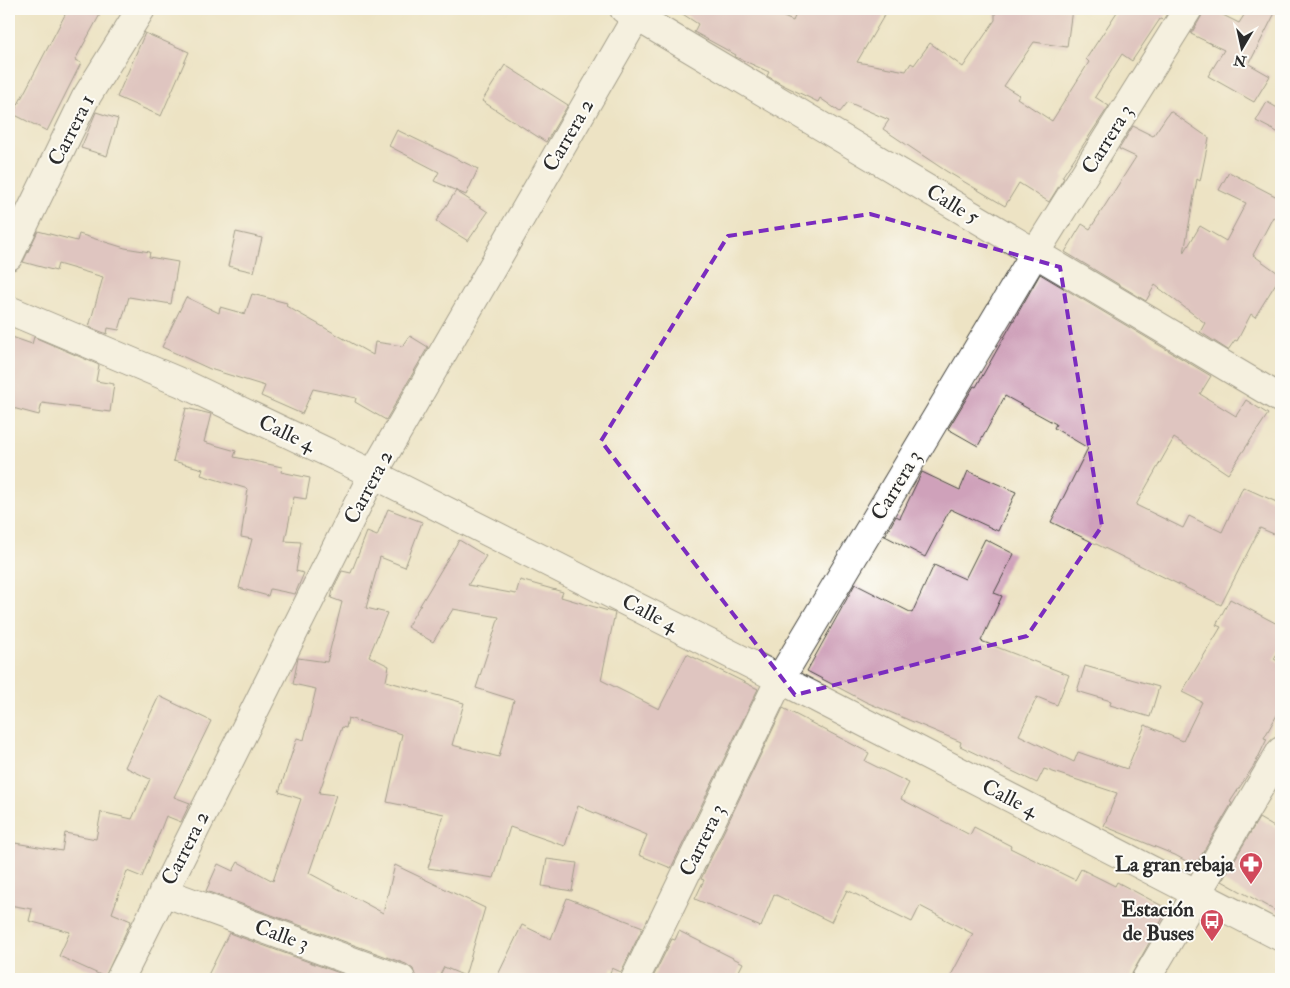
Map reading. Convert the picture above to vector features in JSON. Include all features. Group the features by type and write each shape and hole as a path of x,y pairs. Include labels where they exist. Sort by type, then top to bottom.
{"street":[{"name":"Carrera 1","path":"9,256 85,99 142,9"},
{"name":"Carrera 3","path":"635,979 780,679 1035,253 1188,9"},
{"name":"Calle 5","path":"634,11 1281,399"},
{"name":"Carrera 2","path":"120,979 373,474 634,11"},
{"name":"Calle 4","path":"9,310 182,383 373,474 780,679 1281,937"},
{"path":"1146,979 1281,751"},
{"name":"Calle 3","path":"163,892 401,979"}],"highlighted area":[{"path":"870,214 1060,267 1102,526 1027,636 795,695 601,441 728,236"}],"building":[{"path":"68,9 103,9 75,60 81,63 47,131 13,114"},
{"path":"675,9 765,9 793,21 798,9 888,9 857,62 906,71 911,63 914,65 930,43 963,67 995,20 995,9 1072,9 1067,47 1034,42 1004,86 1019,95 1017,98 1052,121 1089,62 1086,59 1119,9 1170,9 1163,20 1160,19 1132,61 1122,54 1095,97 1109,106 1062,177 1064,178 1049,202 1019,183 1005,206 946,171 883,129 889,120 848,102 840,112 820,98 818,102 783,85 767,76 769,72 735,57 736,55 694,32 698,24"},
{"path":"1203,9 1211,9 1239,23 1248,9 1277,9 1249,64 1270,76 1254,102 1208,76 1224,50 1191,34 1201,17"},
{"path":"145,33 189,52 161,116 117,97"},
{"path":"505,65 568,105 546,142 482,101"},
{"path":"1267,102 1281,110 1281,134 1256,121"},
{"path":"1170,111 1209,138 1200,181 1197,179 1184,253 1200,226 1226,241 1246,203 1219,190 1229,172 1281,199 1281,221 1273,217 1253,255 1281,275 1255,317 1251,314 1237,341 1235,340 1228,350 1200,332 1205,323 1155,285 1146,301 1065,252 1082,224 1090,229 1136,157 1119,149 1133,126 1153,136"},
{"path":"96,112 118,119 107,156 81,148"},
{"path":"397,130 478,169 466,195 434,181 439,172 389,146"},
{"path":"456,191 488,212 468,241 436,221"},
{"path":"38,231 77,241 79,234 125,248 150,252 149,257 178,262 171,304 129,297 119,330 108,328 107,334 89,327 103,277 58,264 56,271 23,262"},
{"path":"236,232 262,238 254,272 228,266"},
{"path":"1040,274 1211,376 1200,394 1236,416 1246,400 1268,414 1228,474 1174,438 1136,505 1183,528 1189,516 1222,532 1243,487 1281,504 1281,523 1276,535 1260,528 1221,605 1051,522 1088,448 1054,428 1056,424 1005,396 978,446 948,429 974,386 976,387"},
{"path":"252,294 287,303 286,306 373,355 375,342 403,346 410,336 428,347 386,420 355,402 356,398 313,389 302,414 261,396 265,386 210,369 162,347 186,297 219,313 220,307 245,314"},
{"path":"9,336 32,344 34,337 99,365 96,381 114,384 110,412 42,403 39,415 9,407"},
{"path":"186,408 211,414 204,442 236,451 234,457 282,467 281,472 310,478 306,499 294,497 285,541 301,542 296,571 304,573 295,594 270,589 268,596 239,588 252,539 241,537 248,489 201,475 203,469 173,461"},
{"path":"968,471 1016,492 998,531 950,509 925,557 885,536 896,516 900,518 922,472 960,490"},
{"path":"388,509 422,522 405,567 380,557 366,608 387,613 369,656 389,666 386,681 464,703 452,745 499,757 514,700 476,688 499,617 453,609 433,642 407,627 459,540 486,556 468,585 516,594 520,580 563,592 561,597 615,613 601,680 659,709 687,654 758,689 671,868 639,855 647,835 578,806 565,846 510,827 494,878 428,868 444,814 387,802 402,734 348,718 346,728 342,727 319,793 336,795 309,873 383,913 395,865 485,908 465,976 444,967 438,979 416,979 413,969 406,964 206,891 218,864 233,871 238,862 273,881 301,799 279,792 297,738 304,740 316,689 293,684 298,658 327,662 342,602 331,598 334,587 342,571 351,573 367,532 377,536"},
{"path":"985,539 1014,554 994,593 1002,596 981,641 1069,675 1057,705 1037,697 1019,735 1074,762 1078,752 1127,769 1145,725 1183,741 1202,702 1182,692 1221,627 1216,625 1230,599 1281,626 1281,646 1274,659 1281,663 1281,708 1264,738 1267,739 1255,764 1230,802 1232,803 1195,866 1175,855 1104,826 1117,793 1044,769 1037,783 960,746 961,742 866,702 807,671 855,584 912,613 934,565 965,579"},
{"path":"1085,666 1159,687 1150,717 1110,705 1111,701 1077,691"},
{"path":"159,696 211,721 174,797 190,803 181,822 166,816 142,877 127,871 112,913 131,921 105,977 59,956 70,932 29,921 32,909 9,905 9,842 62,851 65,833 96,839 101,812 132,819 150,779 125,767"},
{"path":"783,708 869,753 865,761 909,783 901,799 970,835 974,827 1011,846 1010,848 1075,880 1081,869 1115,886 1117,882 1168,909 1129,979 949,979 973,934 920,906 912,922 847,890 831,922 774,894 761,927 695,899 704,880 701,879"},
{"path":"1259,818 1281,831 1281,914 1222,881"},
{"path":"547,859 577,863 572,891 542,886"},
{"path":"567,898 643,927 621,972 612,968 607,979 496,979 522,925 551,939"},
{"path":"679,931 743,963 735,979 658,979 653,977 672,939 675,940"},
{"path":"229,933 356,979 206,979"}],"place":[{"name":"La gran rebaja","path":"1251,885"},
{"name":"Estación de Buses","path":"1212,942"}]}
